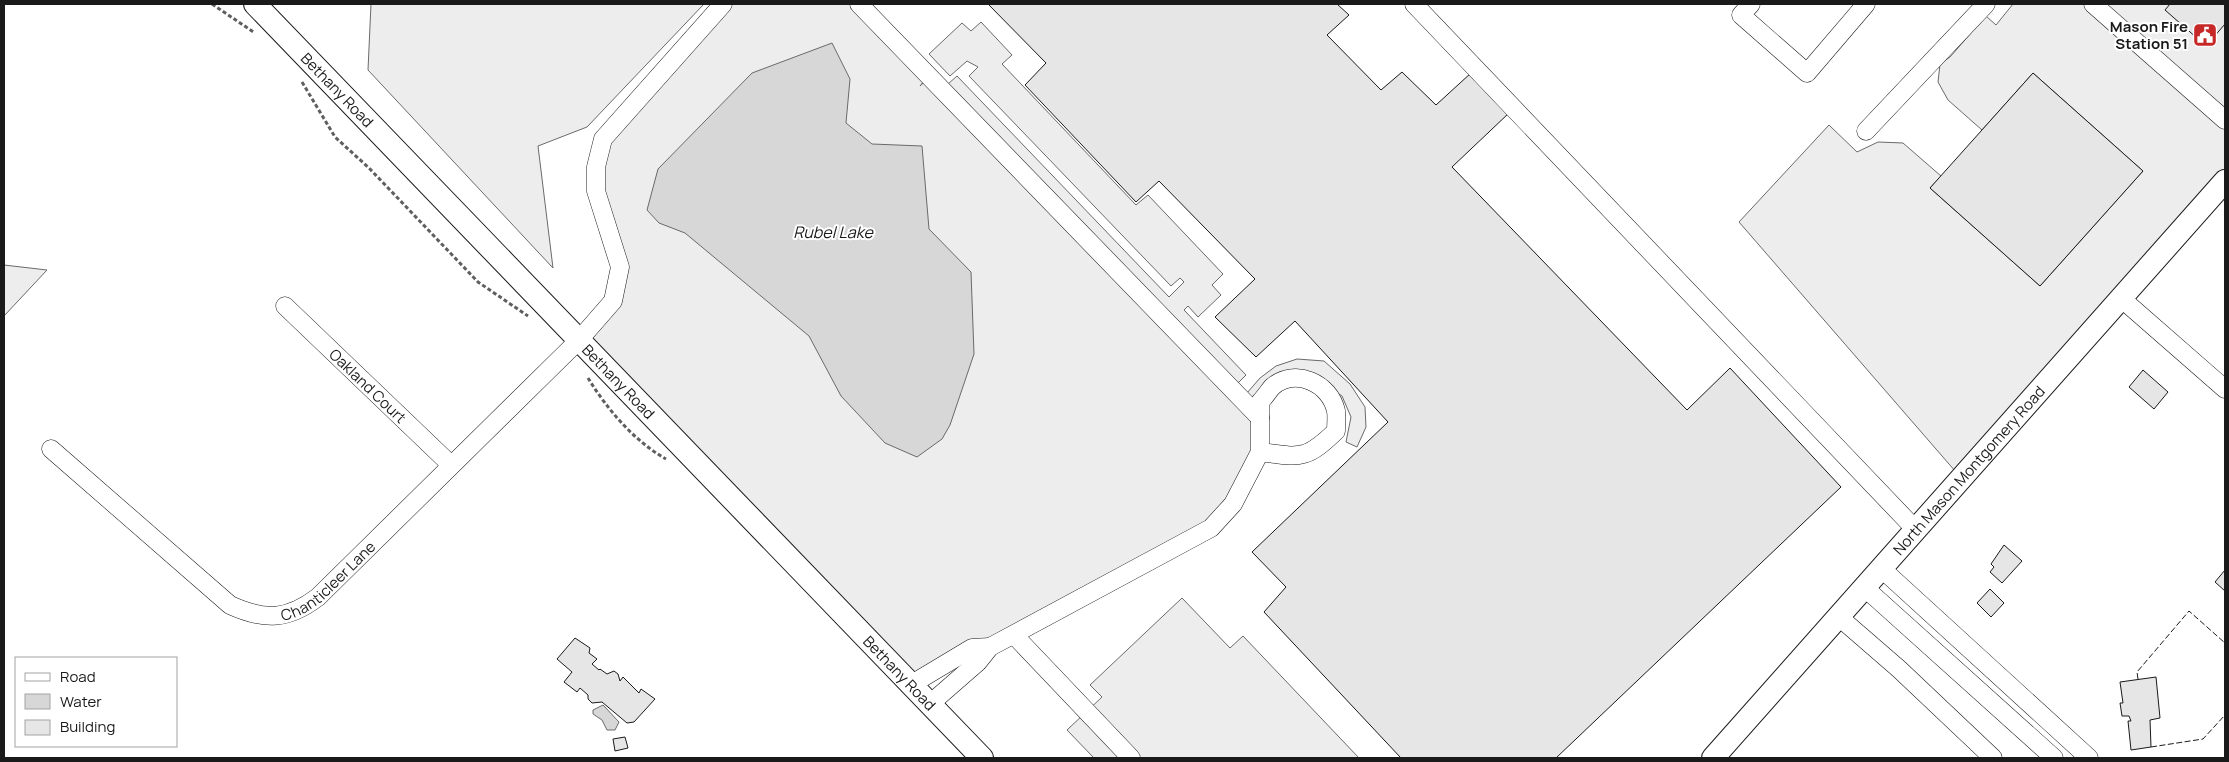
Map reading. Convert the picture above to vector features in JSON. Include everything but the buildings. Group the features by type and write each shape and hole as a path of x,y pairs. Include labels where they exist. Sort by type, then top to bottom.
{"main road":[{"name":"Bethany Road","path":"255,4 982,758"},
{"name":"North Mason Montgomery Road","path":"1713,758 2225,181"}],"street":[{"name":"Chanticleer Lane","path":"51,449 216,594 238,608 262,616 282,616 301,610 318,597 579,340 613,302 620,267 596,191 596,167 603,140 723,4"},
{"path":"859,4 1260,418"},
{"path":"1414,4 1916,530"},
{"path":"1751,4 1742,15 1807,73 1866,4"},
{"path":"1866,131 1986,4"},
{"path":"2093,4 2225,120"},
{"path":"2122,299 2225,389"},
{"name":"Oakland Court","path":"286,306 451,465"},
{"path":"912,684 972,648 990,647 1014,635 1211,528 1233,504 1260,452 1260,402 1273,386 1292,377 1313,380 1329,394 1336,412 1336,431 1320,446 1299,457 1260,452"},
{"path":"1882,569 2088,758"},
{"path":"1865,588 2054,758"},
{"path":"1839,617 1899,668 1993,758"},
{"path":"1014,635 1131,758"},
{"path":"931,703 978,662 990,647"}],"path":[{"path":"212,4 261,37"},
{"path":"298,74 335,137 369,168 478,282 532,319"}],"shaded area":[{"path":"371,4 704,4 587,127 538,146 553,268 368,70"},
{"path":"723,4 859,4 928,76 920,86 936,71 948,84 957,76 1169,297 1184,282 1180,278 1171,286 969,76 978,67 967,61 950,76 929,54 962,23 971,31 981,22 1012,55 1002,64 1136,205 1148,195 1223,274 1212,285 1221,295 1198,317 1188,306 1184,310 1246,375 1232,389 1260,418 1260,452 1211,528 912,684 579,340 613,301 620,267 596,191 603,139"},
{"path":"2013,4 2225,4 2225,181 1962,479 1739,222 1829,125 1857,152 1878,142 1903,143 1941,176 1930,188 2040,286 2143,171 2033,73 1982,130 1948,100 1938,82 1940,64 1950,57 1986,16 1996,25"},
{"path":"4,265 47,270 4,316"},
{"path":"1297,359 1324,361 1350,384 1365,407 1366,427 1357,447 1346,442 1351,417 1342,396 1319,380 1299,375 1257,401 1247,393 1260,378 1276,366"},
{"path":"1182,598 1230,648 1243,636 1359,758 1094,758 1067,730 1102,697 1090,685"}],"water":[{"name":"Rubel Lake","path":"832,43 850,79 846,123 872,144 922,146 929,229 971,272 974,354 950,425 942,439 917,457 885,443 841,396 809,336 685,233 659,223 647,210 658,169 752,73"},
{"path":"603,705 619,722 615,730 607,730 602,720 593,714 593,710"}],"fence":[{"path":"2138,679 2137,672 2189,611 2225,643"},
{"path":"2151,747 2203,739 2225,715"}],"place":[{"name":"Mason Fire Station 51","path":"2205,35"}]}
